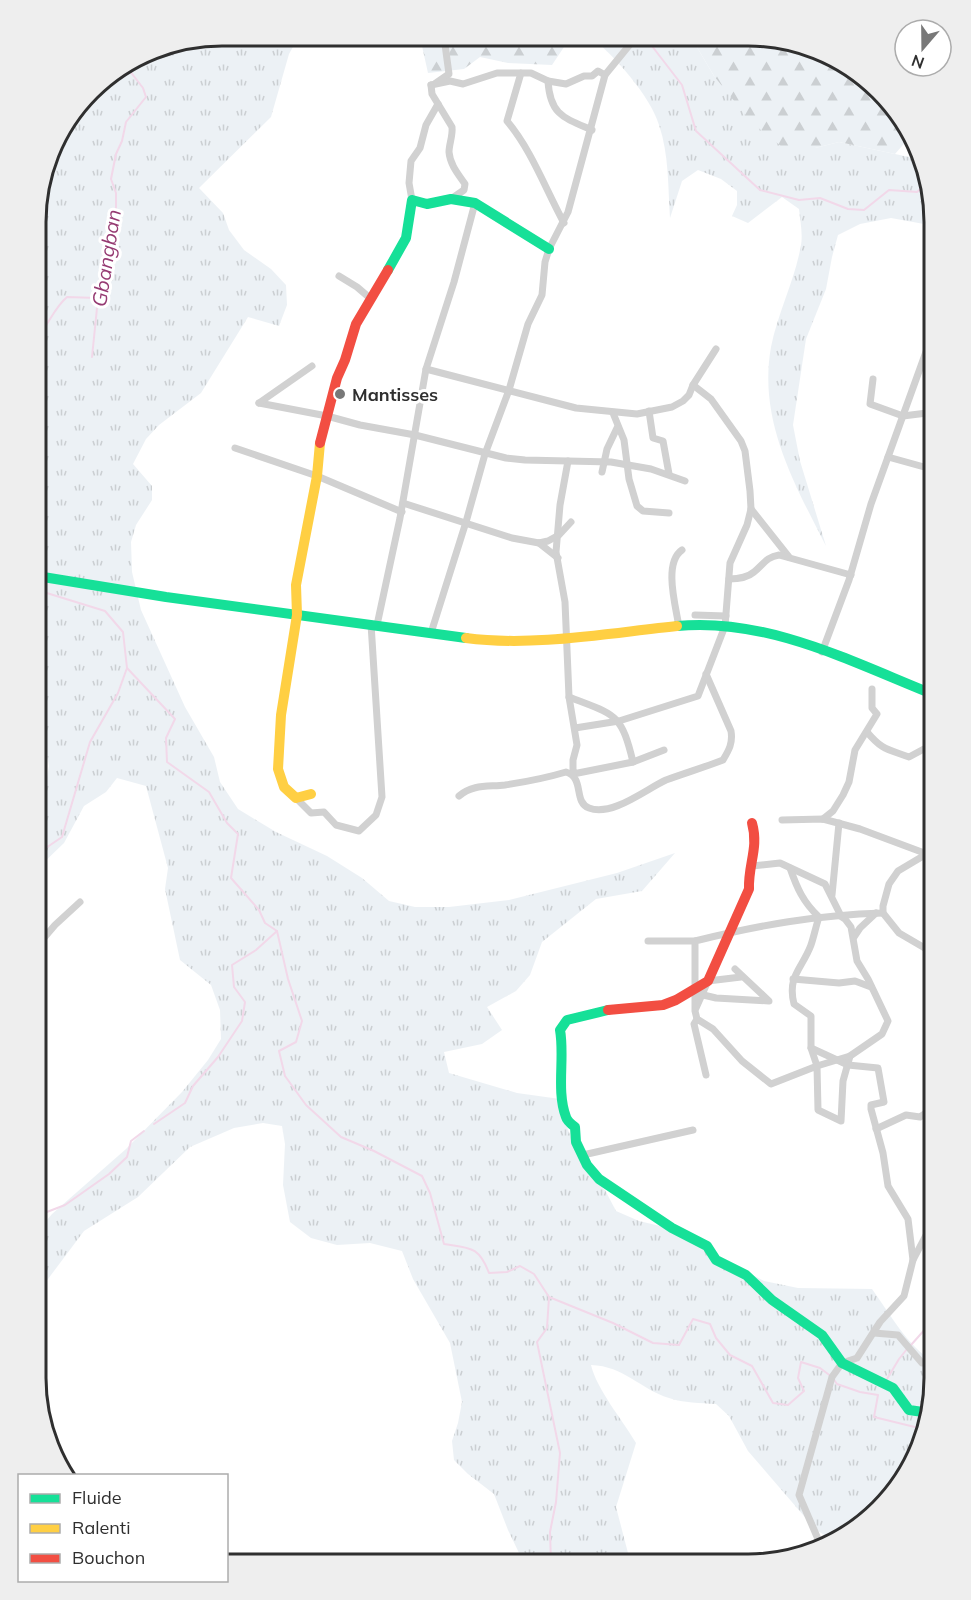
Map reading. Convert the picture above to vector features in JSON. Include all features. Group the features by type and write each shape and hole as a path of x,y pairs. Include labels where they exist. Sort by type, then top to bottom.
{"street":[{"path":"431,633 466,522 484,454 509,390 528,324 542,295 545,262 549,249 564,223 605,75 628,46"},
{"path":"431,86 449,74 445,47"},
{"path":"431,86 450,81 463,84 497,73 531,73 548,81 566,84 585,76 592,76 598,71 605,75"},
{"path":"521,73 507,121 522,139 564,223"},
{"path":"548,81 552,103 562,117 591,130"},
{"path":"431,86 432,94 453,131 449,153 454,168 465,184 464,190 451,199"},
{"path":"438,104 426,124 420,148 411,161 409,183 412,200 406,238 356,324 337,378 318,450 317,476 296,585 297,615 280,715 278,769 284,788 311,813 324,813 336,825 359,831 376,815 382,797 374,624 402,512 426,369 454,282 475,203"},
{"path":"412,200 427,204 451,199 475,203 549,249"},
{"path":"339,276 357,286 371,299"},
{"path":"426,369 576,408 637,414 672,407 683,401 716,350"},
{"path":"822,652 851,575 871,504 924,358"},
{"path":"312,366 259,403 415,435 484,454 525,460 606,461 669,474 685,481"},
{"path":"873,379 870,404 903,416 924,413"},
{"path":"575,728 619,721 698,696 726,621 730,563 747,525 751,509 745,451 741,441 711,399 693,386"},
{"path":"649,411 653,438 663,441 669,474"},
{"path":"613,412 617,428 624,440 629,479 637,506 643,512 669,513"},
{"path":"602,472 617,428"},
{"path":"235,448 317,476 402,512"},
{"path":"888,457 924,468"},
{"path":"568,461 556,545 565,602 569,697 577,745 573,760 573,774 577,779 582,804 594,810 610,808 643,794 664,781 723,760 730,748 731,731 706,674"},
{"path":"403,502 512,538 539,543 559,535 571,522"},
{"path":"751,509 789,557"},
{"path":"539,543 558,558"},
{"path":"679,627 672,570 677,553 682,550"},
{"path":"729,579 745,577 753,573 771,556 789,557 851,575"},
{"path":"46,577 482,640 521,641 565,638 710,625 726,621"},
{"path":"695,615 726,621 784,638 924,691"},
{"path":"823,819 833,811 843,795 849,782 855,750 877,714 872,708 872,689"},
{"path":"569,697 606,711 619,721 626,733 633,762"},
{"path":"867,732 877,745 909,757 924,749"},
{"path":"459,796 475,787 502,785 566,772 573,774 633,762 664,750"},
{"path":"296,798 311,794"},
{"path":"783,820 823,819 924,849"},
{"path":"752,823 756,846 748,875 749,889 708,981 698,992 663,1005 606,1010 567,1020 560,1029 563,1047 562,1098 566,1119 575,1127 576,1142 587,1165 599,1179 672,1227 707,1246 716,1260 746,1275 772,1300 822,1335 842,1364 893,1388 909,1410 921,1412"},
{"path":"832,898 839,823"},
{"path":"854,937 860,928 879,913 893,877 898,871 924,856"},
{"path":"697,1019 713,1029 742,1061 771,1084 850,1056 882,1034 888,1021 857,961 851,927 838,914 825,884 780,863 752,866"},
{"path":"790,868 799,894 808,908 819,916"},
{"path":"46,936 80,902"},
{"path":"648,941 695,941 776,922 838,914 879,913 905,938 924,948"},
{"path":"819,916 811,946 794,979 791,994 794,1004 811,1016 811,1048 818,1066 818,1110 841,1121 843,1081 850,1056"},
{"path":"695,941 698,992 695,1011 697,1019 694,1024 706,1075"},
{"path":"698,992 716,998 769,1001 735,969"},
{"path":"708,981 741,976"},
{"path":"794,979 839,983 855,981 871,987"},
{"path":"811,1048 848,1065 878,1068 884,1102 871,1105 888,1186 908,1219 913,1260"},
{"path":"876,1129 906,1116 920,1117 924,1114"},
{"path":"583,1155 693,1130"},
{"path":"818,1539 799,1495 832,1377 842,1364 857,1358 880,1322 904,1296 913,1260 924,1239"},
{"path":"874,1333 898,1335 924,1363"}],"green space":[{"path":"564,46 552,65 508,63 480,57 464,69 428,73 422,47"},
{"path":"601,46 696,46 714,76 815,148 839,142 912,158 919,177 923,199 924,224 891,218 860,224 838,235 826,289 806,339 793,425 800,461 826,546 791,475 774,425 770,400 768,374 771,347 801,245 799,209 782,197 748,223 732,216 737,205 737,191 721,179 698,170 682,181 670,218 665,147 655,114 631,77"},
{"path":"696,46 749,46 794,52 837,70 856,83 888,115 905,143 895,154 839,142 815,148 782,147 751,122 714,76"},
{"path":"211,47 293,47 271,117 199,188 223,213 229,230 244,250 271,269 286,285 287,305 279,326 248,317 201,393 159,425 146,439 133,464 152,486 152,500 136,525 131,542 132,572 141,610 185,707 214,757 220,782 238,809 276,832 327,856 362,878 389,901 415,907 449,907 509,900 617,873 675,853 642,891 596,899 542,942 530,975 516,991 487,1007 502,1030 482,1044 444,1052 449,1073 517,1093 560,1099 572,1140 593,1178 605,1190 616,1211 639,1221 660,1226 764,1281 798,1288 872,1289 907,1339 924,1355 924,1389 915,1434 906,1456 881,1494 856,1517 825,1536 816,1530 748,1451 729,1416 716,1404 686,1402 669,1398 613,1369 591,1365 604,1394 636,1443 616,1507 628,1554 520,1554 494,1494 454,1460 452,1441 462,1402 450,1343 413,1279 402,1251 370,1243 337,1245 311,1238 290,1222 283,1185 285,1144 282,1126 263,1123 234,1128 190,1147 138,1197 84,1231 46,1282 46,1221 126,1149 182,1092 208,1060 221,1039 220,1010 211,985 180,960 165,889 168,868 146,786 117,778 106,792 84,806 64,843 46,860 46,783 49,766 46,748 46,222 52,177 70,134 90,106 106,90 134,70 166,56 188,50"}],"waterway":[{"path":"652,46 682,85 696,131 760,190 799,200 820,198 848,209 864,210 889,190 917,192 921,188"},
{"name":"Gbangban","path":"92,357 102,259 116,208 116,193 111,179 116,154 122,141 126,122 146,97 143,88 131,72"},
{"path":"46,326 67,297 97,298"},
{"path":"46,593 105,611 123,632 127,668 175,719 166,738 167,762 209,792 227,823 238,834 231,878 259,910 265,923 277,931 288,979 302,1021 296,1042 279,1051 285,1076 306,1105 341,1137 422,1176 430,1193 444,1244 461,1246 477,1253 489,1273 507,1272 520,1266 534,1274 549,1297 613,1323 653,1343 679,1345 693,1319 710,1324 716,1338 730,1355 752,1366 773,1403 788,1405 804,1391 798,1378 801,1362 820,1368 837,1384 878,1395 874,1417 917,1427"},
{"path":"46,848 62,837 90,742 118,693 127,668"},
{"path":"154,1124 185,1103 193,1086 218,1057 242,1021 245,1002 234,987 232,965 256,950 277,931"},
{"path":"46,1212 65,1205 109,1174 127,1157 131,1141 144,1131"},
{"path":"549,1297 547,1328 537,1342 560,1453 556,1502 550,1532 551,1554"},
{"path":"911,1345 924,1330"},
{"path":"887,1379 907,1349"}],"traffic: fast":[{"path":"388,270 406,238 412,200 427,204 451,199 475,203 549,249"},
{"path":"46,577 166,597 466,638"},
{"path":"677,626 711,625 744,628 777,635 842,657 924,691"},
{"path":"608,1010 567,1020 560,1030 563,1107 567,1120 575,1127 576,1142 587,1165 599,1179 672,1228 707,1246 716,1260 746,1275 772,1300 822,1335 842,1363 893,1388 909,1410 921,1412"}],"traffic: slow":[{"path":"311,794 296,798 284,787 278,769 281,715 297,615 296,585 317,476 320,443"},
{"path":"466,638 544,640 677,626"}],"traffic: jam":[{"path":"320,443 337,378 356,324 388,270"},
{"path":"608,1010 663,1005 708,981 749,889 754,848 752,823"}],"place":[{"name":"Mantisses","path":"340,394"}]}
